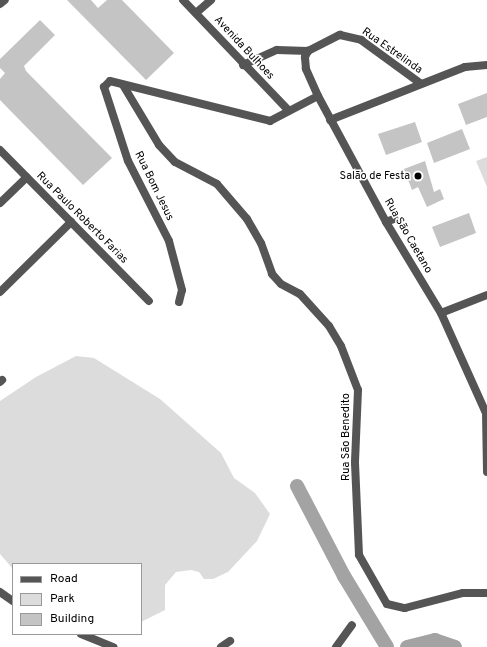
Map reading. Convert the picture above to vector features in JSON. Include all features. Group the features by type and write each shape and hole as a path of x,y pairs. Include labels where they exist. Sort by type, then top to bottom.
{"street":[{"path":"0,4 4,0"},
{"name":"Avenida Bulhoes","path":"183,0 243,65 289,111"},
{"path":"196,13 211,0"},
{"name":"Rua Estrelinda","path":"308,51 332,38 351,36 420,83"},
{"path":"123,85 270,121 318,96 306,69 308,51 277,50 243,65"},
{"name":"Rua Estrelinda","path":"330,120 420,83 465,67 487,64"},
{"name":"Rua Bom Jesus","path":"123,85 110,81 104,87 105,92 128,161 169,241 182,290 179,302"},
{"name":"Rua São Benedito","path":"123,85 159,145 175,162 217,184 247,219 262,243 272,274 281,284 300,294 329,326 342,346 358,390 356,463 359,555 387,604 405,608 463,593 487,593"},
{"name":"Rua São Caetano","path":"318,96 330,120 390,221 441,313 486,413 487,472"},
{"name":"Rua Paulo Roberto Farias","path":"0,150 149,301"},
{"path":"0,203 27,177"},
{"path":"0,292 71,222"},
{"path":"441,313 487,295"},
{"path":"0,592 12,600"},
{"path":"336,647 352,625"},
{"path":"83,635 113,647"},
{"path":"221,647 230,641"}],"green space":[{"path":"487,157 487,187 476,161"},
{"path":"76,356 94,358 160,399 221,453 234,478 255,493 270,514 257,541 228,572 213,579 204,579 199,572 191,570 176,572 165,585 165,610 142,622 142,563 12,563 12,568 0,554 0,401 36,377"}],"building":[{"path":"67,0 91,0 98,8 107,0 122,0 174,53 146,80"},
{"path":"40,20 55,35 24,66 26,71 112,158 83,185 0,100 0,79 5,73 0,68 0,59"},
{"path":"487,93 487,117 466,125 458,104"},
{"path":"415,122 422,142 386,155 378,134"},
{"path":"462,129 470,149 434,163 427,143"},
{"path":"425,161 434,192 440,189 444,199 427,207 418,187 412,190 404,169"},
{"path":"469,213 476,233 440,247 432,227"}],"waterway":[{"path":"297,486 344,576 387,647"},
{"path":"407,647 435,640 455,647"}],"place":[{"name":"Salão de Festa","path":"418,176"}]}
